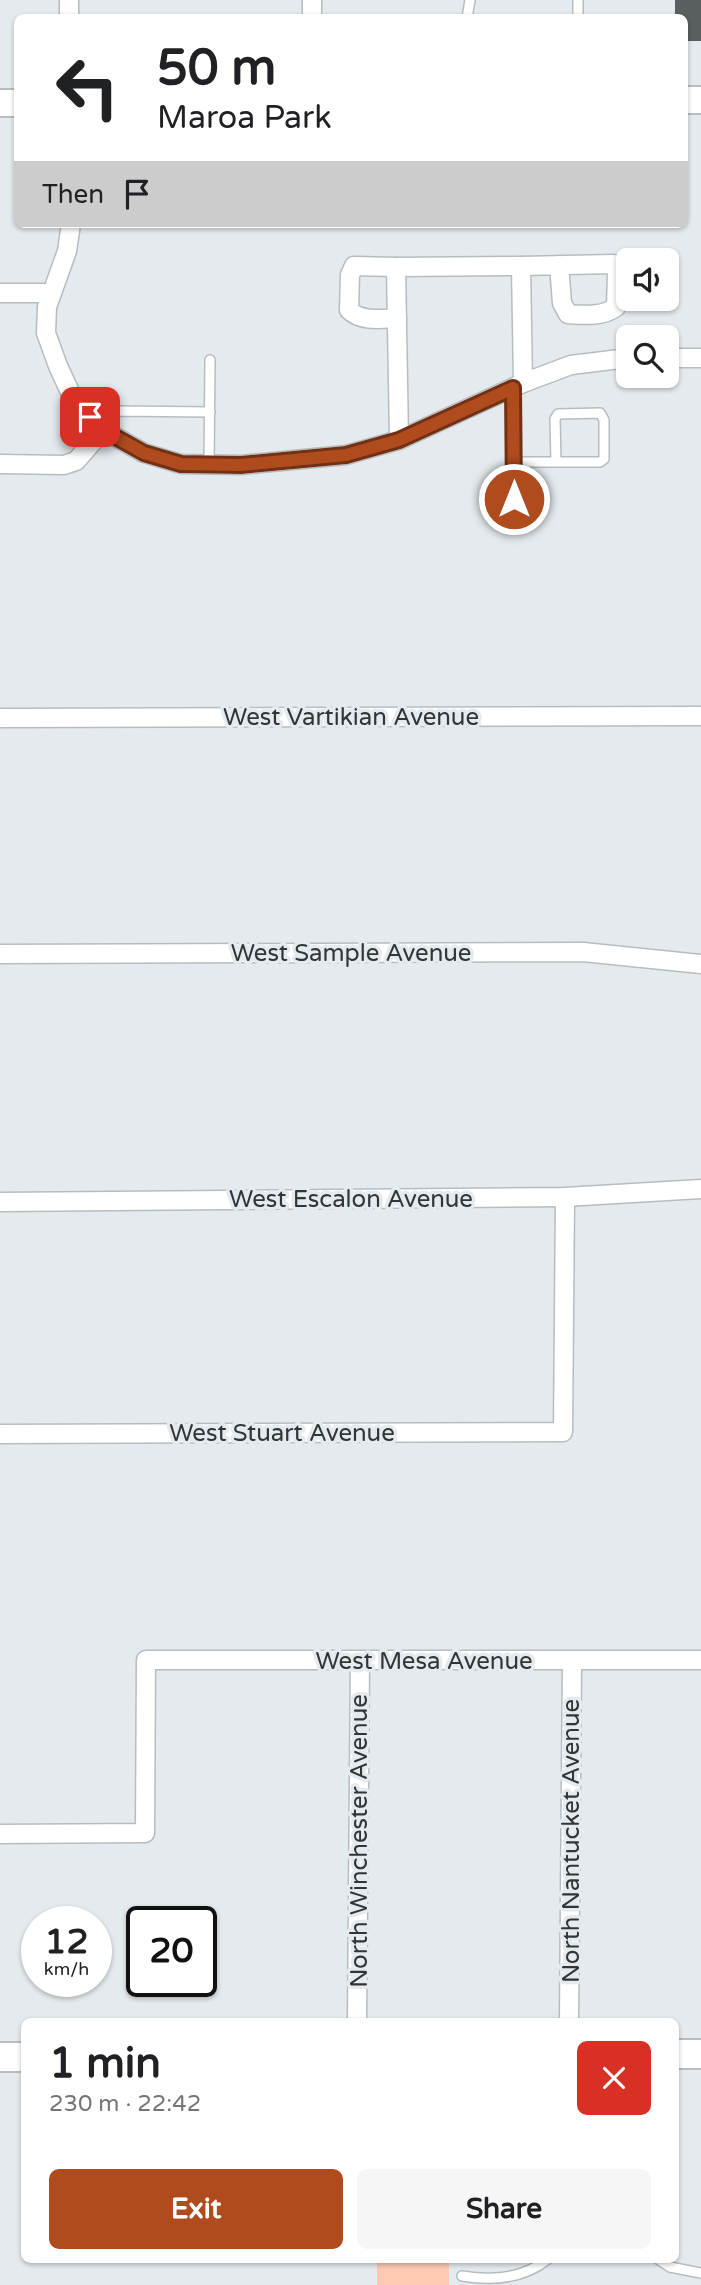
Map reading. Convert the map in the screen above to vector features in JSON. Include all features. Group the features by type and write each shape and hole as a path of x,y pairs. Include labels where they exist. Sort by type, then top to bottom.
{"main road":[{"path":"679,2054 701,2054"},
{"path":"0,2057 21,2057"}],"street":[{"path":"70,228 67,251 47,307 46,333 76,405 103,430 144,453 181,464 241,465 346,455 399,440 518,385 571,365 616,359"},
{"path":"397,318 372,319 355,316 349,310 350,275 354,266 559,265"},
{"path":"518,385 521,266"},
{"path":"396,267 399,440"},
{"path":"0,293 51,293"},
{"path":"679,358 701,358"},
{"path":"0,464 64,465 76,461 103,430"},
{"name":"West Vartikian Avenue","path":"0,718 701,716"},
{"name":"West Sample Avenue","path":"0,954 583,952 701,964"},
{"name":"West Escalon Avenue","path":"0,1202 565,1197 701,1189"},
{"name":"West Stuart Avenue","path":"0,1434 563,1432 565,1197"},
{"name":"West Mesa Avenue","path":"0,1834 145,1833 146,1660 701,1660"},
{"name":"North Winchester Avenue","path":"357,2018 360,1661"},
{"name":"North Nantucket Avenue","path":"569,2018 572,1661"}],"lane":[{"path":"209,465 210,360"},
{"path":"514,499 513,462 518,385"},
{"path":"103,430 117,411 210,412"},
{"path":"513,462 556,462 600,462 604,459 604,420 600,413 558,414 555,419 556,462"},
{"path":"462,2276 482,2279 505,2277 523,2273 541,2263"},
{"path":"664,2263 670,2267 701,2273"}],"shaded area":[{"path":"377,2263 449,2263 449,2285 377,2285"}],"building":[{"path":"675,0 701,0 701,41 688,41 688,14 675,14"}],"route":[{"path":"90,417 103,430 144,453 181,464 271,463 346,455 399,440 513,388 514,499"}]}
